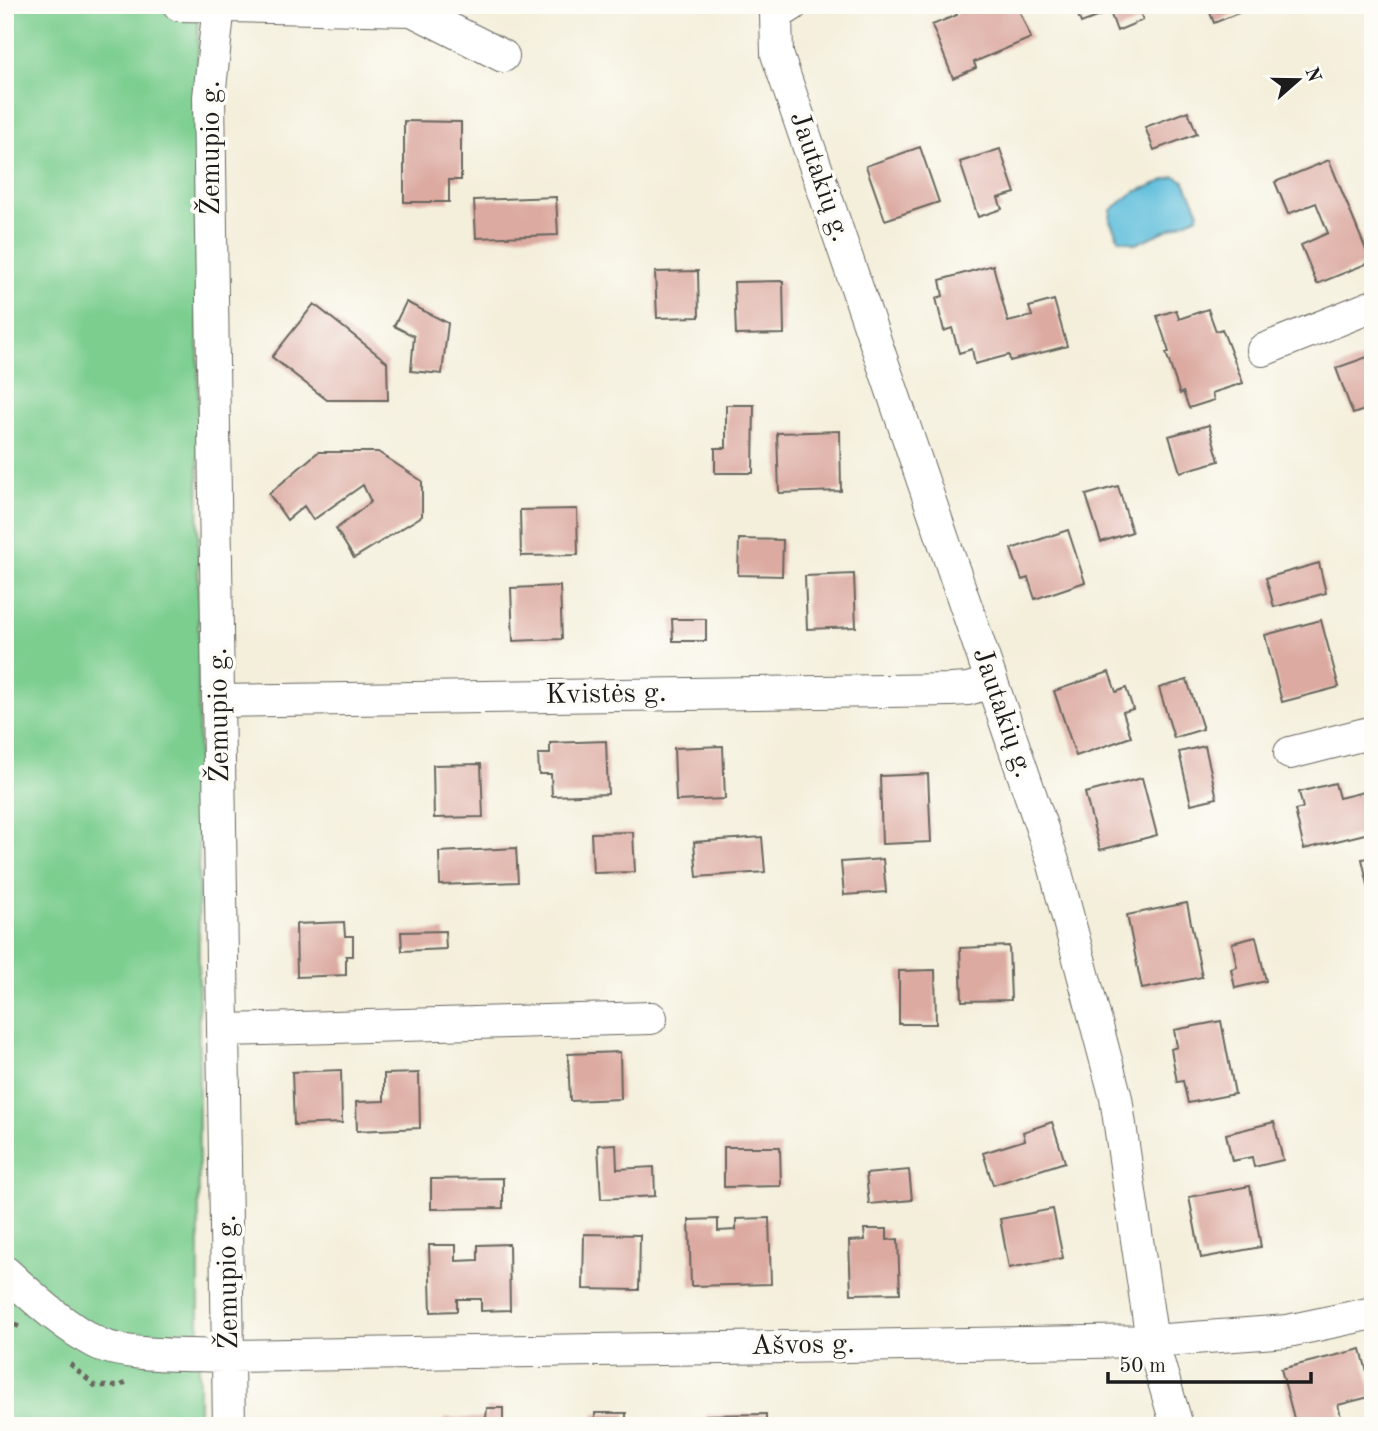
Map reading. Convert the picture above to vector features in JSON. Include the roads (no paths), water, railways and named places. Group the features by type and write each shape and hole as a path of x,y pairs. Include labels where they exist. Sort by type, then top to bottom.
{"street":[{"path":"180,5 412,10 503,56"},
{"name":"Žemupio g.","path":"218,7 209,97 229,1426"},
{"name":"Jautakių g.","path":"784,10 777,54 1053,861 1116,1098 1152,1341 1177,1426"},
{"path":"1263,350 1373,306"},
{"name":"Kvistės g.","path":"220,701 951,690 968,689 991,682"},
{"path":"1290,753 1373,732"},
{"path":"225,1030 652,1018"},
{"name":"Ašvos g.","path":"5,1272 47,1309 97,1343 142,1352 230,1356 1152,1341 1288,1331 1373,1313"}],"water":[{"path":"1175,176 1185,182 1199,212 1198,216 1136,244 1119,239 1110,221 1111,210 1133,193"}]}
